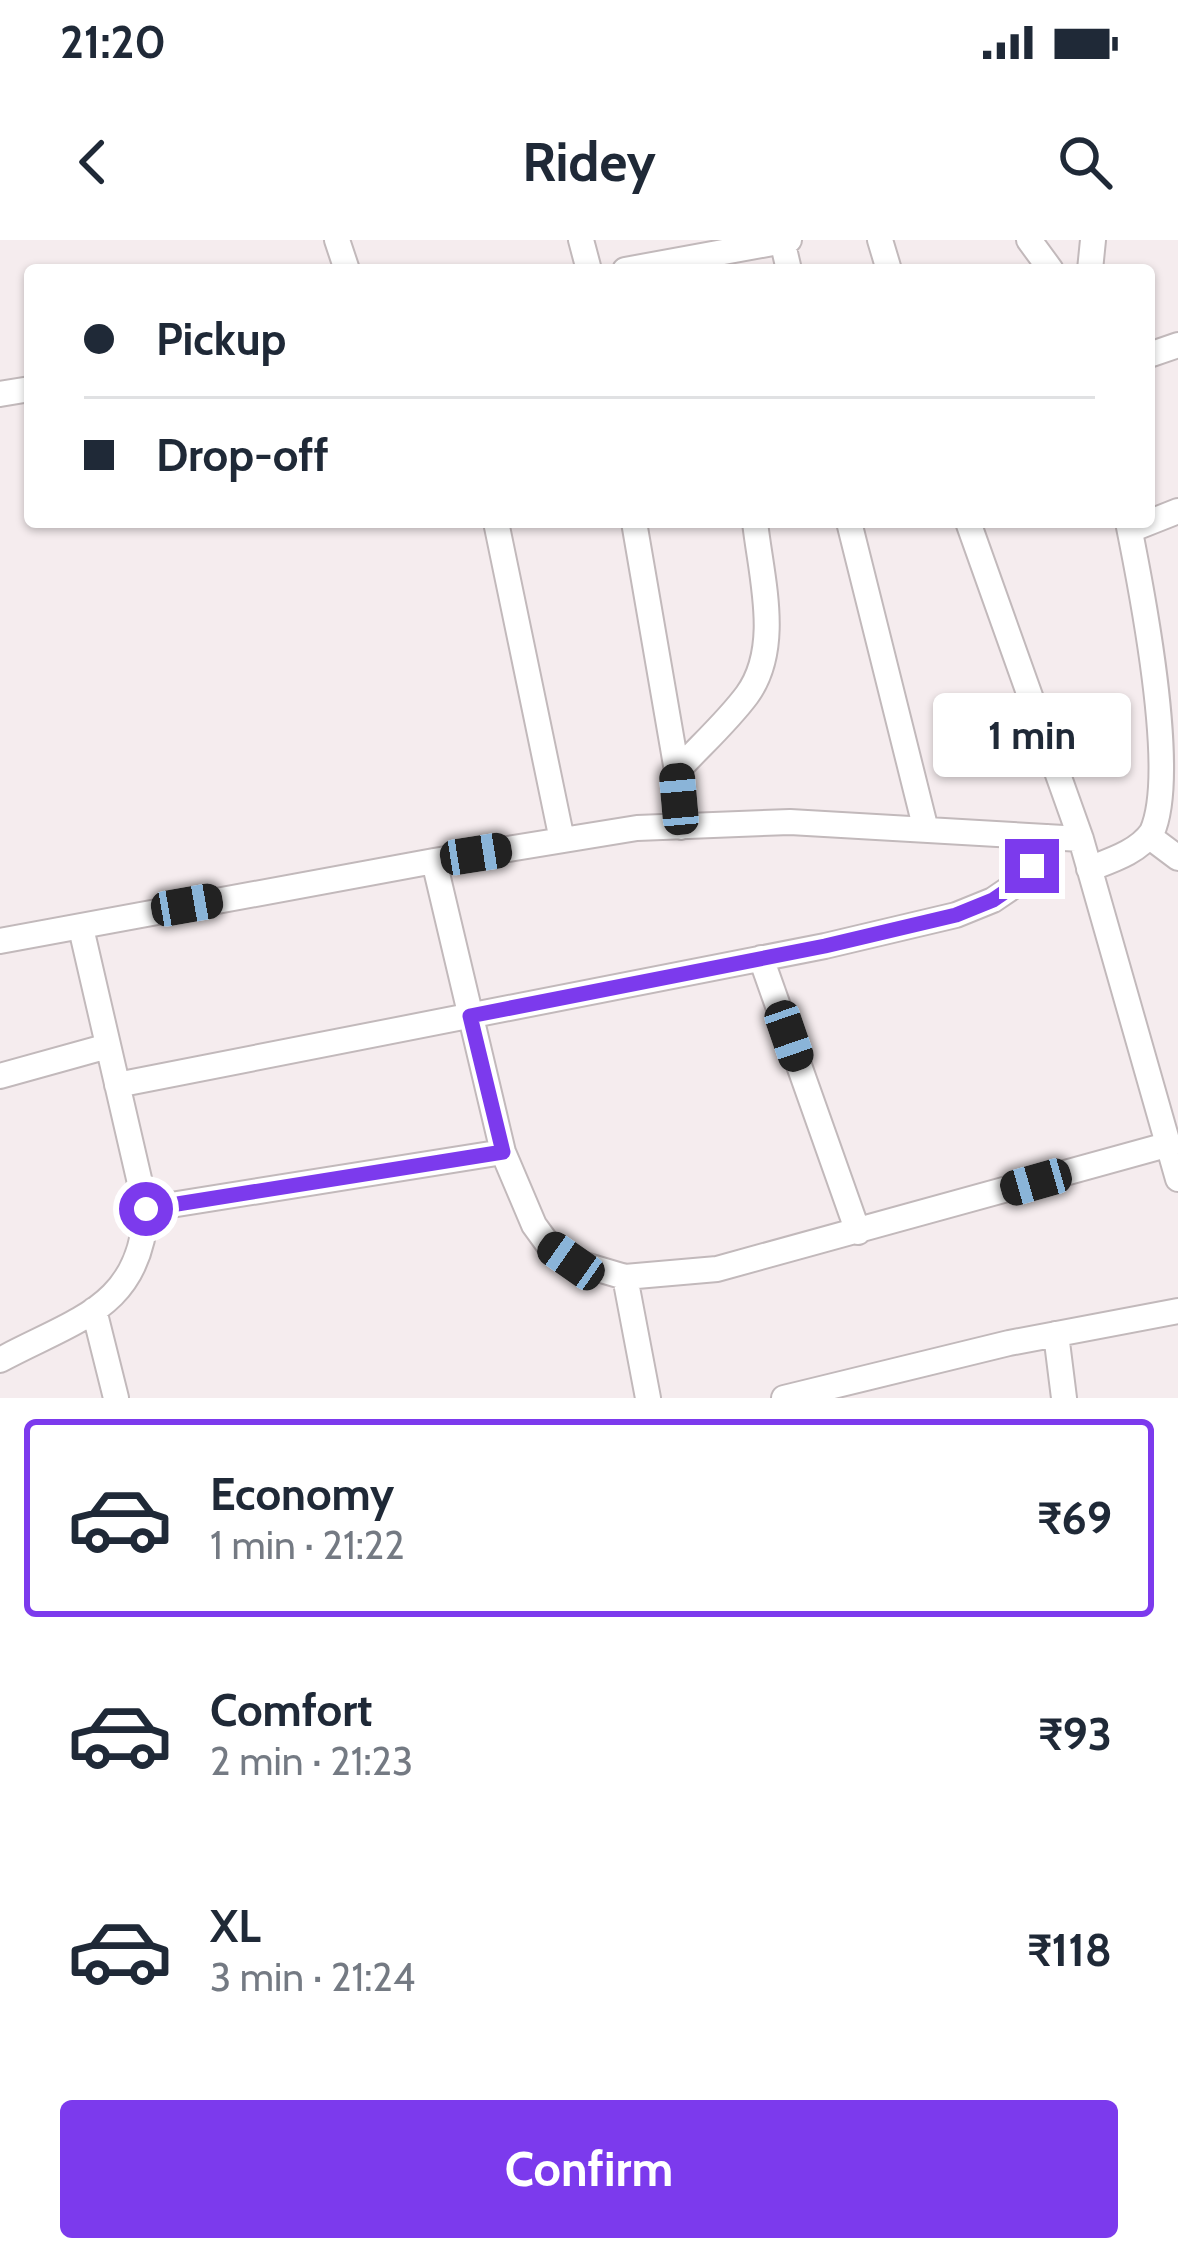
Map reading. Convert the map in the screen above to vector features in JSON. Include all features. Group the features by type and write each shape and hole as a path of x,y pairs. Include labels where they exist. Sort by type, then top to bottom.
{"street":[{"path":"685,264 784,254"},
{"path":"497,528 562,840"},
{"path":"635,528 677,771 681,827"},
{"path":"677,771 747,695 760,670 766,627 756,528"},
{"path":"850,528 926,830"},
{"path":"970,528 1081,839 1178,1179"},
{"path":"1089,868 1129,853 1150,837 1163,814 1168,778 1170,686 1130,528"},
{"path":"0,941 637,828 790,822 1081,839"},
{"path":"117,1085 956,915 1015,885 1032,866 1047,837"},
{"path":"1150,837 1178,858"},
{"path":"434,861 503,1152 526,1209 550,1246 571,1261 626,1277 736,1265 1170,1144"},
{"path":"0,1360 113,1297 134,1271 144,1243 146,1209 80,928"},
{"path":"761,958 858,1232"},
{"path":"0,1076 108,1046"},
{"path":"146,1209 503,1152"},
{"path":"626,1277 648,1398"},
{"path":"94,1310 116,1398"},
{"path":"784,1398 1056,1334 1178,1311"},
{"path":"1056,1334 1064,1398"}],"route":[{"path":"146,1209 503,1152 470,1016 825,946 956,915 993,900 1032,866"}]}
